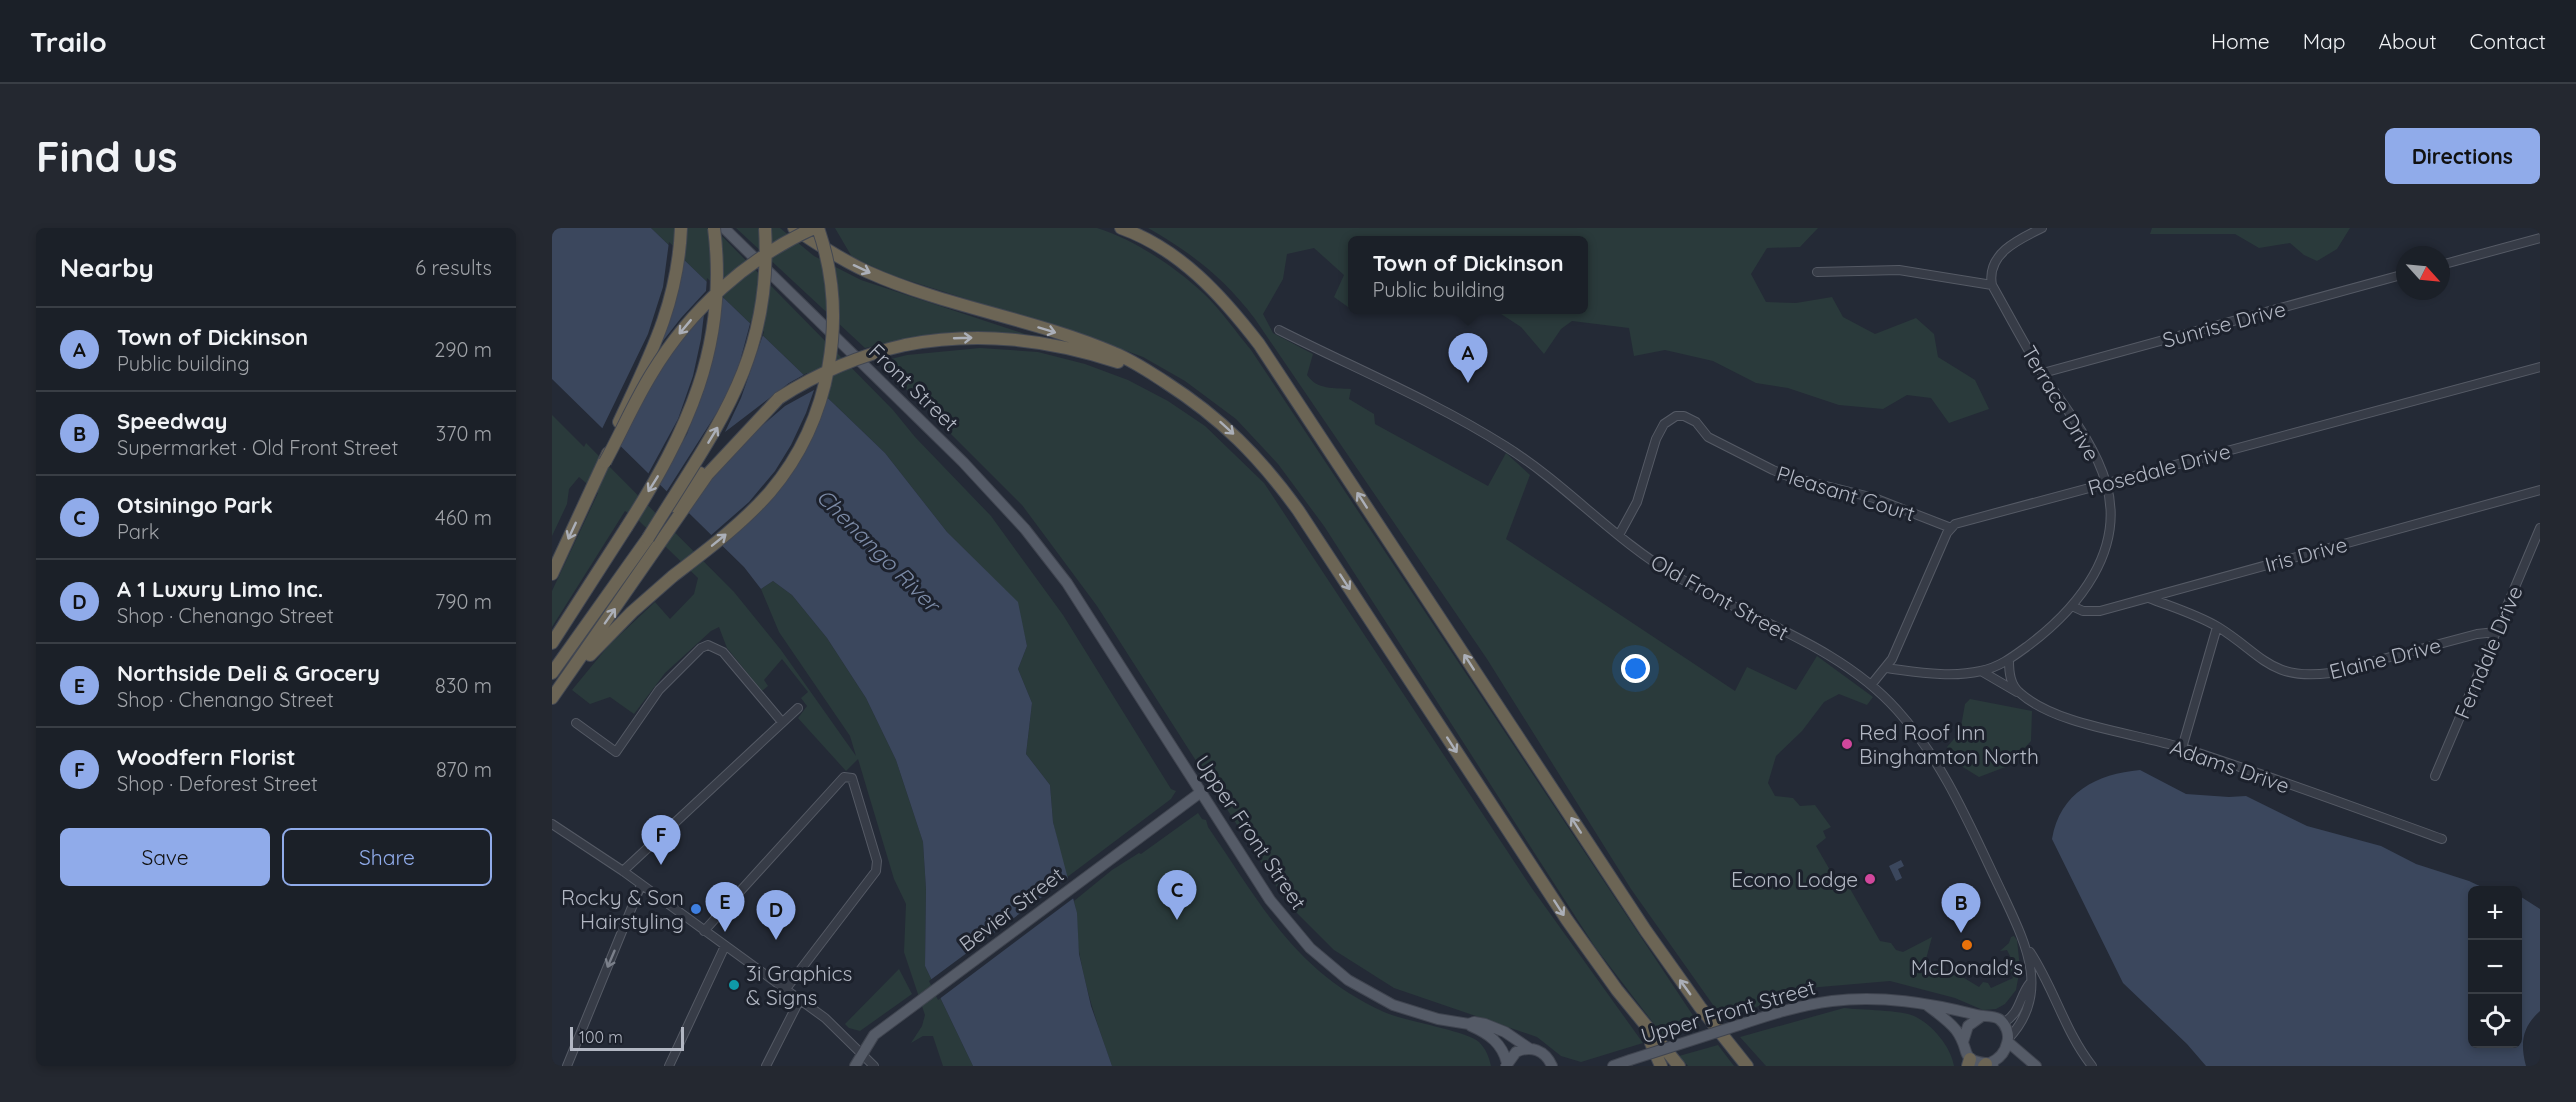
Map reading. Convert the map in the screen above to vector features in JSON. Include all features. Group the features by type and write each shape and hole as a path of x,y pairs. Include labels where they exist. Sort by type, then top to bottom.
{"highway":[{"path":"605,462 616,428 654,347 669,307 678,265 681,228"},
{"path":"552,643 673,451 699,387 714,325 717,272 714,228"},
{"path":"552,672 646,540 720,424 743,375 756,334 764,294 765,228"},
{"path":"794,228 842,259 869,272 906,286 1100,347 1134,363 1181,392 1215,417 1240,440 1290,499 1567,920 1639,1017 1679,1066"},
{"path":"552,574 605,462 649,378 690,321 743,271 777,247 814,228"},
{"path":"552,703 600,644 673,576 730,531 762,501 795,456 814,419 828,367 833,322 831,278 818,228"},
{"path":"1124,229 1163,249 1191,269 1221,298 1259,344 1662,954 1747,1066"},
{"path":"646,540 720,450 753,418 779,398 811,379 870,354 941,339 975,337 1045,343 1079,350 1118,363 1181,392"},
{"path":"552,698 707,475 779,398"},
{"path":"1639,1017 1661,1066"}],"main road":[{"name":"Front Street","path":"724,228 963,462 1025,530 1067,583"},
{"name":"Upper Front Street","path":"1067,583 1270,900 1294,931 1319,957 1348,980 1393,1005 1423,1015 1468,1024 1495,1040 1503,1051 1507,1064"},
{"name":"Bevier Street","path":"855,1066 874,1035 1201,792"},
{"name":"Upper Front Street","path":"1613,1066 1790,1008 1831,1001 1884,998 1933,1004 1994,1017 2003,1023"},
{"name":"Upper Front Street","path":"1927,1005 1950,1023 1963,1042 1969,1063 1990,1065 2002,1055 2008,1040"},
{"path":"1963,1042 1968,1026 1982,1016"},
{"name":"Upper Front Street","path":"1468,1024 1474,1022 1514,1036 1530,1049 1543,1054 1552,1066"},
{"path":"2003,1023 2008,1040 2036,1066"},
{"name":"Upper Front Street","path":"1507,1064 1516,1052 1530,1049"}],"street":[{"path":"1816,272 1899,270 1992,285 1992,271 1998,257 2022,237 2042,228"},
{"path":"2450,263 2540,238"},
{"name":"Sunrise Drive","path":"2043,373 2396,276"},
{"name":"Terrace Drive","path":"1886,668 1936,675 1981,671 2009,660 2044,633 2088,588 2105,547 2110,511 2106,483 2098,462 1992,285"},
{"name":"Old Front Street","path":"1279,330 1460,420 1506,446 1619,535 1675,575 1836,660 1870,685 1905,719 1937,764 2027,947 2043,971 2079,1048 2092,1066"},
{"name":"Rosedale Drive","path":"1951,528 1955,524 2540,368"},
{"name":"Pleasant Court","path":"1619,535 1637,502 1656,439 1664,424 1676,416 1684,416 1696,422 1708,437 1773,471 1874,498 1951,528"},
{"name":"Iris Drive","path":"2072,606 2094,612 2540,490"},
{"path":"1870,685 1886,668 1951,528"},
{"name":"Ferndale Drive","path":"2435,776 2540,528"},
{"name":"Elaine Drive","path":"2148,597 2217,627 2239,641 2261,661 2277,668 2306,675 2330,673 2477,634 2496,632"},
{"path":"2182,748 2217,627"},
{"path":"576,723 616,752 660,690 701,648 708,645 723,652 782,722"},
{"path":"2009,660 2013,685 2019,693"},
{"name":"Adams Drive","path":"1981,671 2043,708 2061,715 2182,748 2442,839"},
{"path":"623,871 798,708"},
{"path":"704,931 844,777 852,778 877,861 876,871 785,990"},
{"path":"553,826 623,871 825,1018 874,1066"},
{"path":"567,1066 641,885"},
{"path":"669,1066 725,946"},
{"name":"Old Front Street","path":"2008,1040 2021,1024 2028,1010 2032,990 2027,947"},
{"path":"2003,1023 2018,1009 2025,989 2030,983"},
{"path":"766,1066 799,1001"}],"shaded area":[{"path":"651,228 714,228 893,410 915,437 991,516 1063,615 1171,789 1176,791 1171,799 1066,878 1053,822 1050,785 1026,754 1032,703 1018,669 1027,646 1017,602 947,532 885,453"},
{"path":"736,228 780,228 814,256 861,280 1025,334 945,335 865,348"},
{"path":"835,228 1097,228 1126,239 1153,255 1180,273 1203,293 1251,350 1700,1026 1664,1037 1595,947 1324,526 1278,464 1236,419 1185,381 1143,357 891,275 852,257"},
{"path":"1148,228 1818,228 1800,247 1767,248 1751,274 1766,302 1796,303 1832,297 1843,317 1875,334 1916,318 1934,334 1938,357 1975,380 1989,409 1949,423 1931,398 1907,395 1883,409 1839,405 1788,388 1756,383 1713,361 1665,350 1634,356 1629,328 1572,321 1561,329 1544,354 1521,327 1501,314 1588,314 1588,236 1348,236 1348,307 1334,297 1344,275 1314,248 1287,254 1283,279 1263,314 1273,333 1313,354 1307,375 1311,380 1321,386 1351,389 1349,399 1374,414 1375,424 1488,486 1506,453 1530,475 1506,539 1735,691 1747,667 1796,690 1817,656 1873,697 1867,705 1839,694 1824,702 1802,731 1776,756 1768,783 1775,796 1793,798 1800,806 1815,805 1831,827 1823,831 1826,838 1816,846 1842,891 1849,887 1880,941 1891,943 1896,950 1903,952 1932,937 1926,959 1945,971 1960,966 1956,973 1979,987 1983,982 1988,983 1991,988 2013,978 2010,971 2013,962 2007,950 2000,951 2014,936 2017,940 2020,968 2016,990 2005,1004 1996,1009 1983,1010 1955,998 1890,981 1808,988 1723,1019 1631,889 1487,659 1255,319 1220,279 1179,247"},
{"path":"2152,228 2350,228 2337,249 2317,261 2304,255 2290,243 2259,248 2235,234 2150,234"},
{"path":"980,348 1038,352 1085,364 1128,380 1168,401 1205,426 1264,483 1531,887 1643,1043 1581,1062 1561,1056 1537,1037 1394,988 1334,950 1287,903 1097,606 1022,505 879,362 907,355"},
{"path":"552,415 584,447 586,443 734,592 781,650 856,756 850,736 779,632 761,589 773,581 792,595 827,638 866,698 896,760 923,842 926,889 925,966 973,1066 943,1066 933,1036 923,1036 911,1043 922,1026 925,1015 904,952 906,904 894,879 858,759 846,771 798,718 807,706 801,698 808,692 782,659 764,680 768,686 762,691 727,648 719,627 711,631 665,673 634,714 610,697 590,704 572,690 609,645 655,602 670,619 694,594 698,578 637,519 625,511 552,627 552,591 598,493 579,477 569,489 567,504 552,536"},
{"path":"1970,699 2032,711 2031,741 2008,766 1979,777 1958,764 1947,747 1960,732 1965,704"},
{"path":"1198,813 1202,819 1206,820 1208,827 1245,883 1282,933 1326,977 1353,996 1384,1012 1472,1038 1484,1047 1491,1066 1112,1066 1083,971 1074,901 1112,870 1139,853 1141,854"},
{"path":"899,969 912,994 860,1031 849,1028 845,1024"},
{"path":"1844,1008 1891,1011 1914,1016 1940,1037 1949,1051 1954,1066 1766,1066 1740,1037"},
{"path":"1718,1045 1734,1066 1688,1066 1679,1056"}],"water":[{"name":"Chenango River","path":"552,228 651,228 885,453 947,532 1018,602 1027,646 1018,669 1032,703 1026,754 1050,785 1053,822 1077,913 1079,954 1091,1006 1112,1066 973,1066 925,966 926,889 923,842 896,760 866,698 827,638 792,595 773,581 761,589 744,567 552,379"},
{"path":"2140,770 2186,794 2246,796 2307,826 2381,846 2416,864 2480,886 2468,886 2468,1048 2522,1048 2522,898 2540,909 2540,1011 2529,1023 2524,1036 2523,1050 2526,1066 2206,1066 2187,1044 2123,983 2052,839 2056,823 2072,798 2095,781 2124,772"},
{"path":"1901,860 1904,866 1898,869 1902,878 1896,881 1889,866"}],"pier":[{"path":"669,242 684,256 659,346 706,291 707,278 724,294 709,372 700,399 687,434 657,486 647,476 678,419 693,376 704,314 671,351 619,449 601,431 648,334 663,287"},
{"path":"751,320 764,332 741,398 725,432 789,383 807,373 828,394 813,434 719,547 709,537 749,502 775,471 791,445 814,390 785,406 737,447 712,475 685,513 665,494 723,403 739,365"},
{"path":"1069,877 1075,897 938,1000 929,981"}],"place":[{"name":"Town of Dickinson","path":"1468,383"},
{"name":"Red Roof Inn Binghamton North","path":"1847,744"},
{"name":"Woodfern Florist","path":"661,865"},
{"name":"Econo Lodge","path":"1870,879"},
{"name":"Rocky & Son Hairstyling","path":"696,909"},
{"name":"Otsiningo Park","path":"1177,920"},
{"name":"Northside Deli & Grocery","path":"725,932"},
{"name":"Speedway","path":"1961,933"},
{"name":"A 1 Luxury Limo Inc.","path":"776,940"},
{"name":"McDonald's","path":"1967,945"},
{"name":"3i Graphics & Signs","path":"734,985"}]}
